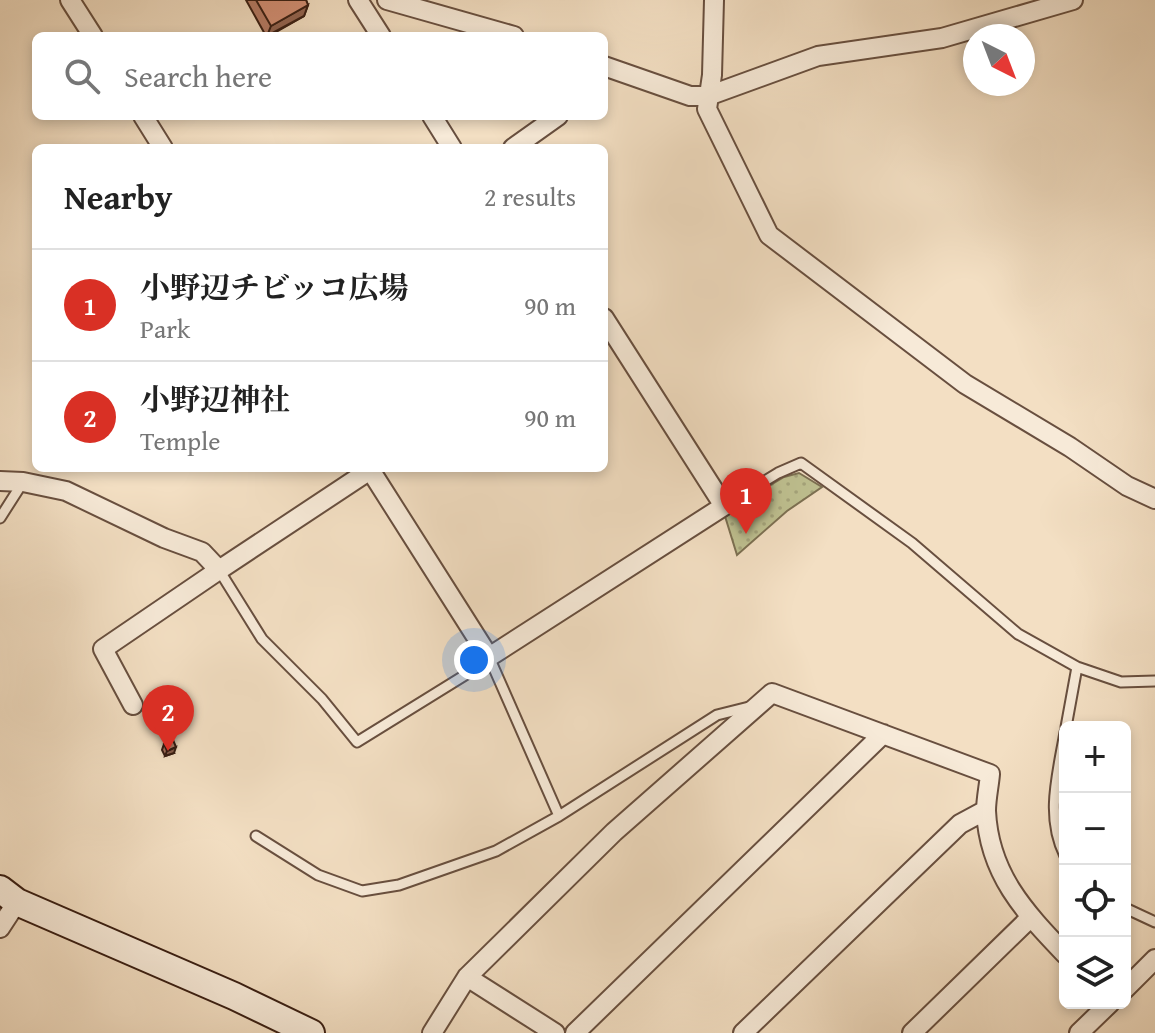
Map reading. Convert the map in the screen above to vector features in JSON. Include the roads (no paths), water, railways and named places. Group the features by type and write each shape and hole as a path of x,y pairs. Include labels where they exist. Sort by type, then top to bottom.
{"street":[{"path":"70,0 90,32"},
{"path":"358,0 378,32"},
{"path":"387,0 500,32"},
{"path":"714,0 712,75 707,109 769,235 965,384 1070,447 1127,486 1155,499"},
{"path":"608,72 690,96 708,96 818,56 942,38 1073,0"},
{"path":"146,120 160,144"},
{"path":"434,120 450,144"},
{"path":"519,144 552,120"},
{"path":"371,472 489,657 724,506 608,324"},
{"path":"133,705 103,649 365,472"},
{"path":"0,481 23,482 66,491 164,538 202,552 219,570"},
{"path":"432,1033 467,977 614,832 772,693 990,774 986,810 1001,873 1030,918 1059,948"},
{"path":"575,1033 883,734"},
{"path":"743,1033 960,824 986,810"},
{"path":"0,928 9,895 311,1033"},
{"path":"912,1033 1030,918"},
{"path":"1131,983 1155,959"},
{"path":"467,977 555,1033"},
{"path":"1079,1033 1104,1009"}],"lane":[{"path":"724,506 778,473 801,463 912,543 1018,634 1077,667 1121,682 1155,681"},
{"path":"0,518 23,482"},
{"path":"219,570 262,639 322,699 357,742 483,664 489,657 559,816"},
{"path":"1068,721 1077,667"},
{"path":"256,836 318,875 362,891 399,885 496,851 559,816 717,715 756,705"},
{"path":"1059,772 1053,808 1059,843"},
{"path":"1131,911 1155,922"}],"place":[{"name":"小野辺チビッコ広場","path":"746,534"},
{"name":"小野辺神社","path":"168,751"}]}
